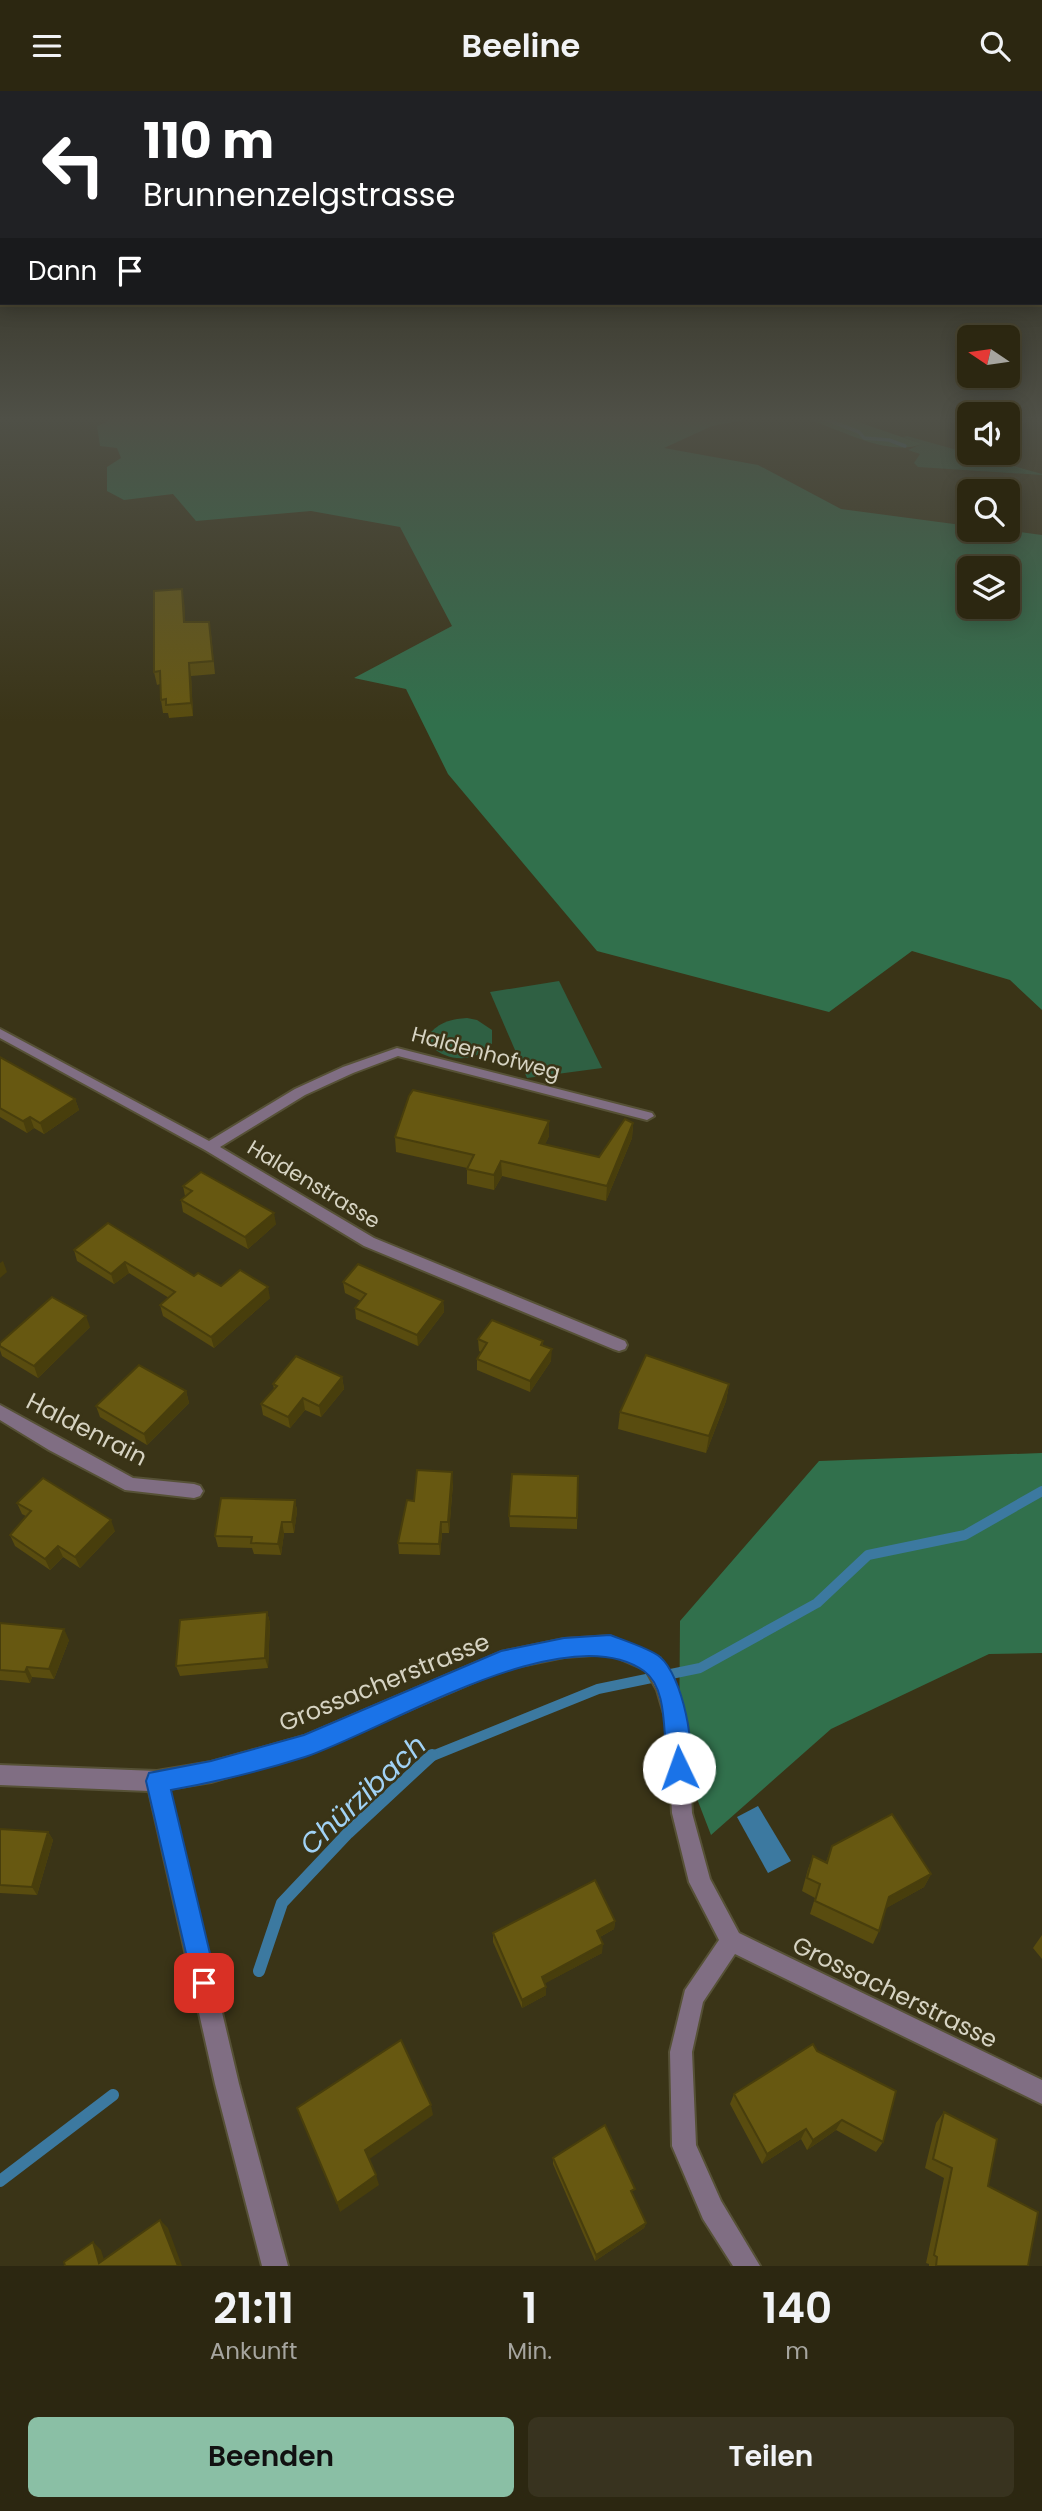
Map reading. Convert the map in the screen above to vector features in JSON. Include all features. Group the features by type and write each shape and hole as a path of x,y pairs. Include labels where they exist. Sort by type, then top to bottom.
{"street":[{"name":"Haldenstrasse","path":"0,1033 210,1147 369,1242 620,1345"},
{"name":"Haldenhofweg","path":"210,1147 255,1116 366,1062 397,1052 647,1116"},
{"name":"Haldenrain","path":"0,1412 131,1485 194,1491"},
{"name":"Grossacherstrasse","path":"0,1775 157,1781 211,1772 305,1745 501,1661 564,1648 610,1645 653,1664 666,1687 677,1724 682,1813 700,1882 731,1941 1042,2092"},
{"path":"157,1781 227,2084 275,2266"},
{"path":"731,1941 692,1999 681,2052 684,2146 712,2210 747,2266"}],"green space":[{"path":"194,518 225,518 196,521"},
{"path":"353,518 913,518 957,524 957,542 1020,542 1020,532 1042,535 1042,1010 1010,980 912,951 829,1012 597,951 448,774 406,689 354,678 452,626 400,527"},
{"path":"559,981 602,1068 527,1078 490,992"},
{"path":"467,1018 477,1020 492,1030 492,1044 486,1050 471,1057 454,1058 431,1046 431,1032 435,1028 448,1021"},
{"path":"1042,1453 1042,1653 989,1654 831,1729 711,1835 679,1752 680,1621 819,1461"}],"water":[{"path":"758,1806 791,1861 768,1873 737,1817"}],"building":[{"path":"182,589 184,622 209,622 213,661 189,663 191,703 166,705 166,699 161,700 160,671 154,672 154,591"},
{"path":"0,1057 75,1099 40,1123 30,1117 23,1121 0,1108"},
{"path":"413,1090 549,1121 539,1143 599,1157 625,1119 633,1123 607,1186 501,1161 494,1175 467,1169 474,1155 395,1137"},
{"path":"201,1172 274,1213 245,1237 181,1200 192,1191 183,1186"},
{"path":"108,1223 194,1276 198,1273 221,1286 240,1270 268,1287 211,1337 160,1305 175,1292 125,1262 111,1274 74,1250"},
{"path":"358,1264 443,1301 417,1335 355,1308 366,1294 343,1282"},
{"path":"52,1297 86,1316 34,1366 0,1346 0,1343"},
{"path":"492,1320 543,1341 541,1345 552,1349 530,1381 477,1359 487,1343 478,1339"},
{"path":"646,1355 729,1384 709,1436 620,1412"},
{"path":"296,1356 342,1377 319,1406 303,1398 288,1417 261,1404 277,1386 273,1384"},
{"path":"139,1365 186,1391 144,1434 96,1406"},
{"path":"417,1470 452,1472 448,1522 441,1522 439,1544 398,1543 407,1500 414,1501"},
{"path":"512,1474 578,1476 577,1518 509,1516"},
{"path":"43,1478 111,1520 75,1557 58,1546 45,1559 10,1535 31,1511 17,1503"},
{"path":"221,1498 295,1500 292,1522 282,1522 278,1544 251,1543 252,1537 215,1536"},
{"path":"267,1612 265,1658 176,1666 180,1620"},
{"path":"0,1623 64,1629 49,1669 27,1667 25,1672 0,1670"},
{"path":"892,1814 931,1874 889,1897 879,1931 815,1901 820,1884 807,1878 813,1856 827,1863 832,1846"},
{"path":"0,1829 48,1832 32,1887 0,1885"},
{"path":"595,1880 615,1921 597,1931 603,1944 542,1977 546,1987 522,2000 493,1933"},
{"path":"401,2040 431,2105 365,2150 376,2175 337,2203 297,2108"},
{"path":"813,2044 817,2051 896,2091 883,2142 842,2120 813,2140 806,2129 767,2154 734,2094"},
{"path":"944,2112 997,2139 988,2186 1038,2212 1028,2266 936,2266 937,2257 934,2255 952,2168 933,2159"},
{"path":"605,2125 635,2189 631,2191 646,2223 596,2255 553,2158"},
{"path":"160,2220 178,2266 65,2266 64,2262 93,2242 99,2263"}],"waterway":[{"name":"Chürzibach","path":"430,1757 598,1689 700,1668 817,1603 868,1555 965,1535 1042,1491"},
{"name":"Chürzibach","path":"259,1971 282,1903 348,1833 432,1755"},
{"name":"Chürzibach","path":"0,2181 113,2095"}],"route":[{"path":"204,1983 157,1781 211,1772 305,1745 501,1661 564,1648 610,1645 653,1664 666,1687 677,1724 679,1768"}]}
